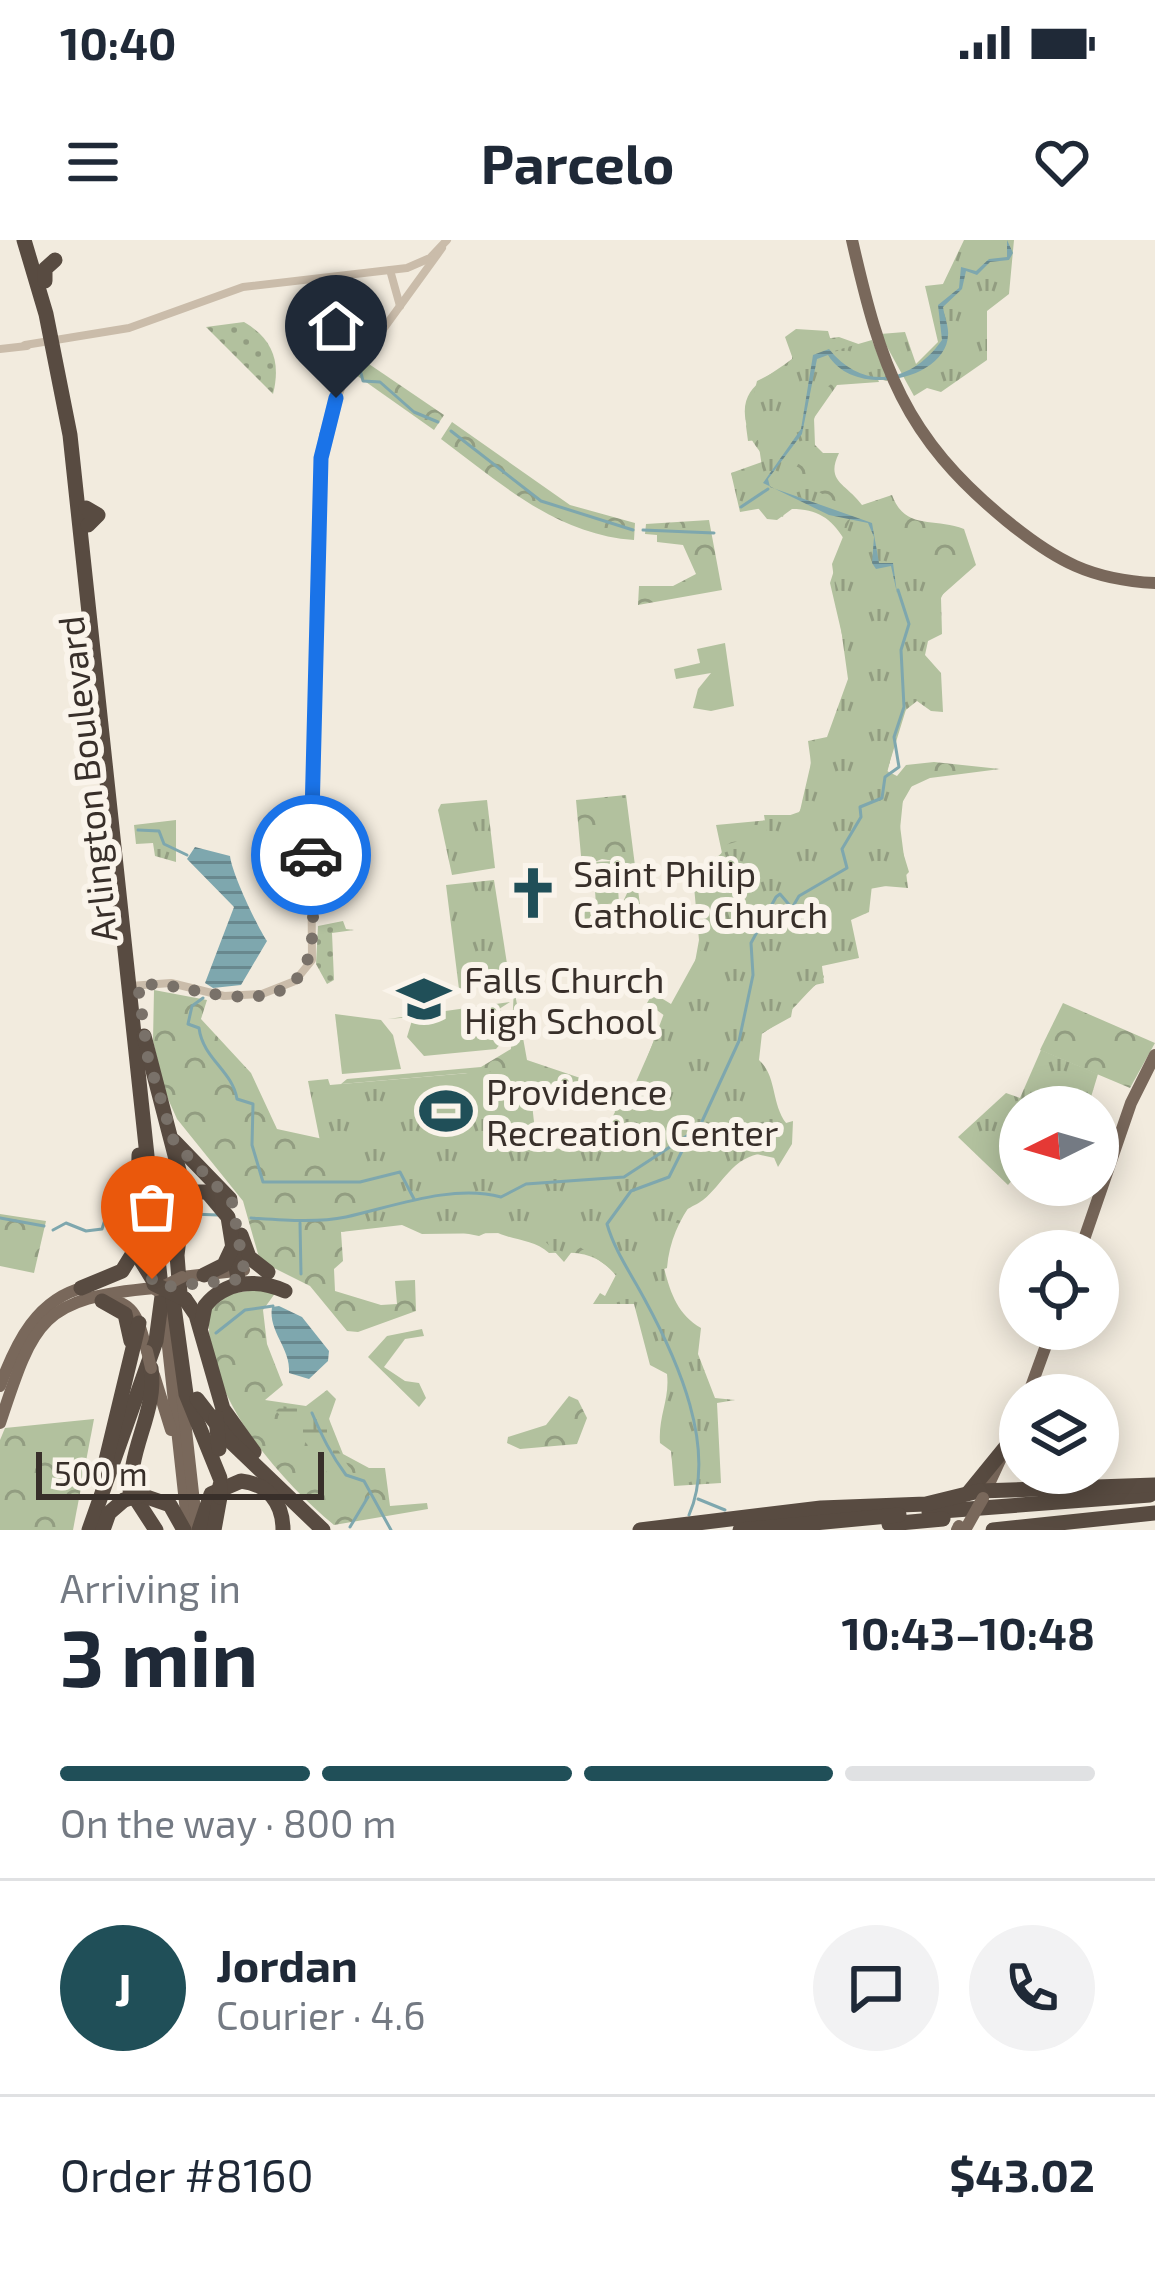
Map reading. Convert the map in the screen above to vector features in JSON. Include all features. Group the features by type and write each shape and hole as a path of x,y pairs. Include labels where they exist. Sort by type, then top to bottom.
{"highway":[{"name":"Arlington Boulevard","path":"28,240 36,289 56,341 87,516 134,985 140,1092 178,1352"},
{"path":"36,289 46,267 55,260"},
{"name":"Arlington Boulevard","path":"56,341 144,1036 166,1286"},
{"path":"134,985 153,1122"},
{"path":"144,1036 184,1186 177,1263 192,1386 210,1420 323,1530"},
{"path":"140,1092 136,1247 140,1266 166,1286 202,1336"},
{"path":"174,1142 232,1202 241,1275"},
{"path":"94,1528 156,1341 166,1286 169,1220 181,1196 197,1190 214,1196 249,1257 268,1272"},
{"path":"204,1275 229,1260 237,1237"},
{"path":"81,1288 122,1271 136,1247"},
{"path":"133,1281 166,1286"},
{"path":"214,1530 220,1497 219,1448 202,1336 203,1311 217,1293 251,1283 285,1291"},
{"path":"101,1301 127,1319 128,1362"},
{"path":"94,1528 140,1323"},
{"path":"178,1352 189,1404 220,1478"},
{"path":"133,1498 132,1467 152,1402 149,1360"},
{"path":"210,1370 233,1427 309,1518"},
{"path":"130,1416 125,1466 133,1498 156,1530"},
{"path":"978,1494 999,1460"},
{"path":"198,1530 211,1494 241,1481 270,1493 283,1530"},
{"path":"640,1530 926,1504 978,1494 1155,1485"},
{"path":"94,1528 133,1498 170,1505 186,1530"},
{"path":"706,1522 1155,1498"},
{"path":"826,1530 1155,1498"},
{"path":"740,1530 1052,1502"},
{"path":"993,1530 1155,1516"},
{"path":"1067,1530 1155,1516"},
{"path":"890,1530 954,1529"}],"main road":[{"path":"852,240 873,333 893,380 920,433 952,474 1044,552 1085,574 1155,583"},
{"path":"1087,1230 1131,1103 1155,1055"},
{"path":"140,1323 166,1286 204,1275 241,1275"},
{"path":"0,1423 26,1347 55,1314 91,1294 241,1275"},
{"path":"0,1386 20,1341 47,1306 81,1288 133,1281"},
{"name":"Arlington Boulevard","path":"166,1286 186,1530"},
{"path":"55,1314 101,1301 126,1304 140,1323 183,1488"},
{"path":"0,1348 20,1341"},
{"name":"Arlington Boulevard","path":"178,1352 198,1530"},
{"path":"954,1529 978,1494"}],"street":[{"path":"0,349 135,324 243,287 416,265 444,244"},
{"path":"134,985 179,983 215,994 251,996 288,985 309,965 316,942 310,825 323,435 338,394 444,244"},
{"path":"390,270 400,306"}],"green space":[{"path":"964,240 1014,240 1009,294 987,311 987,360 941,392 927,388 914,396 880,334 905,332 916,364 938,342 925,286 943,284"},
{"path":"244,322 262,336 272,352 273,394 206,327"},
{"path":"796,329 828,331 834,351 872,340 888,381 847,373 820,392 809,443 794,472 842,504 875,507 946,574 957,567 941,598 942,634 928,641 925,655 941,673 943,712 931,711 917,701 902,713 886,777 917,777 898,810 908,888 872,885 869,912 851,920 859,958 822,966 824,983 796,989 791,1017 762,1033 759,1060 769,1074 781,1115 786,1123 793,1121 792,1144 778,1167 772,1153 748,1158 683,1212 662,1260 679,1307 701,1328 698,1354 715,1398 735,1400 717,1403 721,1483 674,1486 671,1451 660,1443 667,1374 650,1365 634,1304 593,1304 600,1293 605,1296 617,1273 577,1245 564,1262 544,1240 504,1233 422,1234 402,1225 341,1232 371,1207 321,1146 308,1081 328,1079 330,1085 528,1068 538,1158 598,1144 615,1112 611,1099 628,1100 665,1016 647,1003 653,993 671,1004 703,946 697,922 679,921 699,918 698,906 725,845 767,833 764,815 799,815 811,763 808,741 827,737 848,679 832,564 851,517 788,493 783,517 763,508 740,512 731,473 762,467 758,440 748,441 746,426 757,381 794,362 785,337"},
{"path":"839,337 864,346 879,382 837,385 814,418 815,445 823,453 839,453 836,476 862,505 892,495 913,518 964,529 976,565 941,596 887,771 897,776 906,765 934,762 1000,769 930,778 904,790 899,839 909,872 897,884 864,890 867,913 846,917 820,966 824,977 783,1018 754,1038 753,1050 776,1118 790,1125 779,1159 752,1153 706,1186 676,1231 667,1268 622,1284 591,1256 549,1253 492,1230 479,1236 398,1220 341,1232 343,1261 334,1269 335,1291 381,1305 397,1304 395,1281 415,1280 416,1311 358,1332 347,1331 310,1286 260,1261 243,1201 177,1119 153,1041 154,990 207,1000 201,1019 251,1073 277,1129 323,1139 468,1073 341,1084 347,1079 481,1067 511,1049 514,988 527,1060 598,1084 590,1101 557,1086 530,1088 536,1149 596,1148 636,1087 665,1011 678,998 695,962 699,940 693,876 722,853 716,825 779,819 799,812 810,794 811,753 840,730 850,669 830,583 844,539 828,520 809,511 792,509 777,520 767,519 754,503 739,497 731,473 765,461 745,420 748,396 754,388 792,359 792,343"},
{"path":"366,362 444,415 434,430 356,375"},
{"path":"452,422 570,505 635,523 634,540 580,528 531,504 441,439"},
{"path":"709,520 722,590 638,605 639,586 673,586 696,574 683,545 657,542 657,535 645,534 646,524"},
{"path":"725,643 734,706 711,711 693,708 698,689 711,673 676,679 674,669 700,663 697,649"},
{"path":"626,795 641,913 582,919 580,909 621,906 629,889 621,862 602,859 582,867 576,800"},
{"path":"487,800 495,868 452,875 438,810 441,804"},
{"path":"176,820 176,862 155,856 153,843 136,844 134,825"},
{"path":"616,861 619,903 596,905 593,862"},
{"path":"494,880 510,983 459,989 446,885"},
{"path":"343,921 346,929 354,930 332,933 334,980 327,984 316,964 318,926"},
{"path":"510,1002 499,1009 508,1020 508,1035 496,1049 424,1056 407,1037 413,1017 388,1019"},
{"path":"1063,1003 1155,1043 1130,1088 1040,1050"},
{"path":"335,1014 381,1020 393,1035 401,1069 342,1074"},
{"path":"1041,1050 1098,1074 1094,1086 1025,1086"},
{"path":"999,1099 999,1176 958,1137"},
{"path":"0,1214 46,1221 34,1273 0,1266"},
{"path":"261,1289 276,1292 263,1310 267,1344 283,1385 265,1400 306,1406 327,1390 336,1399 329,1419 343,1454 369,1468 385,1468 390,1506 427,1503 428,1509 334,1525 267,1457 229,1400 210,1340 210,1310 229,1294"},
{"path":"422,1329 424,1336 405,1339 384,1367 405,1381 419,1383 426,1398 419,1407 368,1357 387,1336"},
{"path":"569,1396 578,1400 587,1418 577,1444 520,1449 507,1443 508,1437 546,1425"},
{"path":"322,1403 328,1407 331,1439 354,1475 351,1481 331,1481 320,1458 276,1411 281,1406 309,1410"},
{"path":"94,1419 73,1530 0,1530 0,1440 5,1428"}],"water":[{"path":"1007,240 1013,253 1009,260 990,262 977,275 966,271 962,289 943,307 948,335 933,363 917,373 878,380 841,369 828,355 817,359 802,434 768,479 770,486 763,483 801,429 813,355 829,349 842,363 872,376 887,377 916,366 942,340 938,305 959,288 961,267 976,271 989,259 1007,257"},
{"path":"775,489 872,523 879,563 893,563 897,593 891,566 876,569 872,563 874,537 868,523 829,515"},
{"path":"195,847 230,856 267,941 241,985 213,988 205,983 234,907 187,859"},
{"path":"272,1307 302,1317 329,1351 328,1361 309,1379 289,1373 272,1316"}],"waterway":[{"path":"361,373 363,381 380,382 414,412 438,422"},
{"path":"451,431 541,501 633,530"},
{"path":"741,507 768,489"},
{"path":"643,530 714,533"},
{"path":"251,1218 335,1219 444,1195 501,1197 526,1184 624,1177 699,1128 739,1041 753,975 751,943 776,897 780,894 792,908 799,896 847,868 842,849 861,817 860,807 882,798 885,777 899,767 894,737 904,707 901,650 909,624 898,590"},
{"path":"138,830 159,831 164,844 187,855"},
{"path":"203,998 192,1006 188,1024 199,1028 237,1099 253,1104 252,1145 263,1182 360,1182 400,1172 414,1199"},
{"path":"689,1515 699,1462 690,1405 669,1349 607,1224 631,1191 669,1177 690,1135"},
{"path":"53,1230 66,1223 86,1231 102,1229 109,1207 116,1205 125,1217"},
{"path":"191,1214 218,1215"},
{"path":"0,1218 44,1226"},
{"path":"300,1223 301,1274"},
{"path":"216,1333 245,1310 273,1306"},
{"path":"312,1413 341,1468 346,1475 364,1481 391,1530"},
{"path":"350,1527 368,1497"},
{"path":"698,1499 725,1510"}],"way so far":[{"path":"152,1279 162,1287 183,1285 244,1279 244,1270 241,1229 232,1202 174,1142 148,1058 138,985 179,983 238,997 271,992 298,978 312,960 316,942 311,855"}],"place":[{"name":"Saint Philip Catholic Church","path":"533,893"},
{"name":"Falls Church High School","path":"424,999"},
{"name":"Providence Recreation Center","path":"446,1111"}],"route":[{"path":"311,855 321,458 323,435 336,398"}]}
